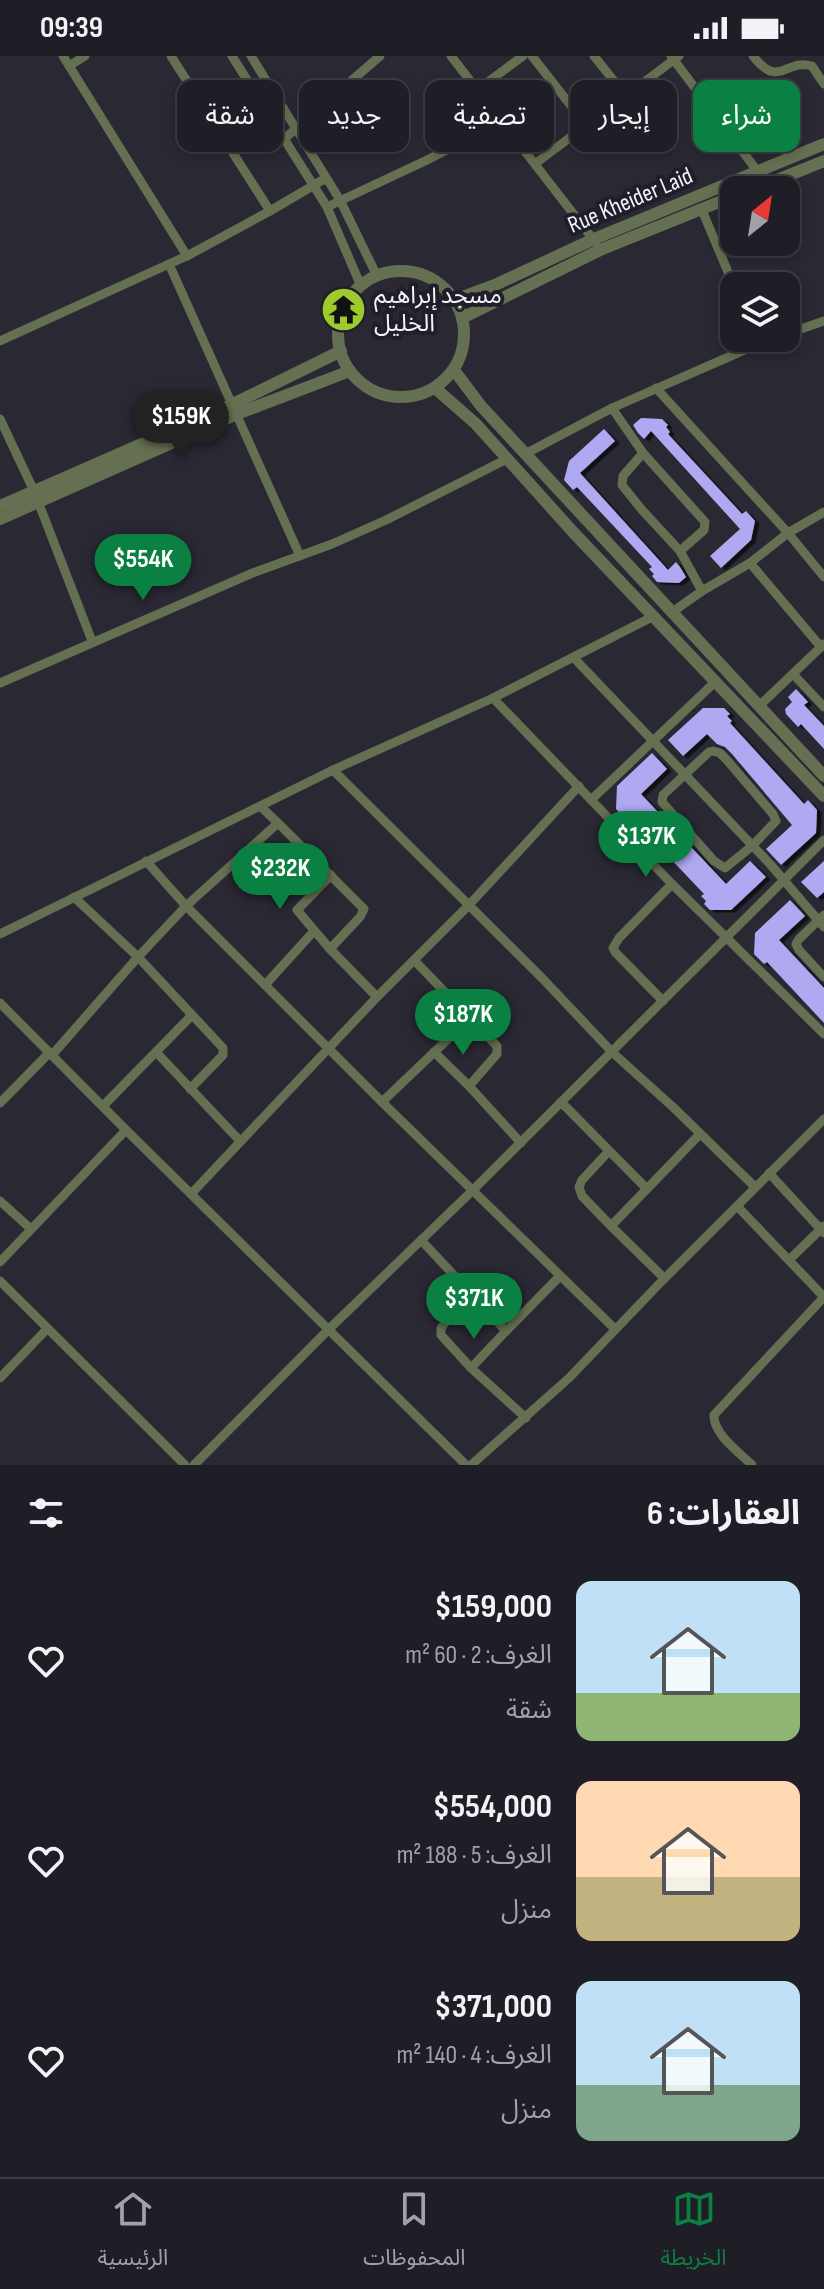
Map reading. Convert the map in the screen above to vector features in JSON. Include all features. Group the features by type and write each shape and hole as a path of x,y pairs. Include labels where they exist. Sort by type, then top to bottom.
{"street":[{"path":"63,56 187,256"},
{"path":"69,66 85,56"},
{"path":"171,56 270,211"},
{"path":"232,56 327,207 361,286"},
{"path":"251,56 340,200 377,276"},
{"path":"451,56 469,80"},
{"path":"491,80 523,56"},
{"path":"532,56 570,105"},
{"path":"594,56 613,80"},
{"path":"753,56 762,68 772,72 779,73 804,64 812,66 824,84"},
{"path":"284,139 376,57"},
{"path":"646,80 675,57 760,176"},
{"path":"536,163 570,137"},
{"name":"Rue Kheider Laid","path":"462,318 597,244 756,171 824,144"},
{"path":"327,207 443,152"},
{"path":"527,152 597,244"},
{"path":"788,176 824,162"},
{"path":"0,341 187,256 326,178"},
{"name":"Rue Kheider Laid","path":"454,300 597,244 720,201"},
{"path":"701,208 728,272"},
{"path":"169,264 300,556"},
{"path":"398,272 420,274 439,284 454,300 462,318 462,354 454,370 435,388 417,396 380,394 363,385 350,371 341,351 338,333 341,315 349,299 361,286 377,276 398,272"},
{"path":"800,330 824,323"},
{"path":"0,519 36,497 235,409 341,351"},
{"path":"525,454 612,408 732,352"},
{"path":"454,370 481,406 824,776"},
{"path":"235,409 350,371"},
{"path":"435,388 476,424 573,532 824,796"},
{"path":"656,388 824,577"},
{"path":"612,408 643,453 706,524 704,530 680,551"},
{"path":"0,419 36,497 92,641"},
{"path":"643,453 623,476 622,485 680,551 702,591"},
{"path":"0,683 250,574 386,520 507,459"},
{"path":"0,506 36,497"},
{"path":"671,613 824,512"},
{"path":"750,563 823,646 758,707"},
{"path":"0,934 333,770 493,698 654,616"},
{"path":"574,658 822,921 796,944 824,977"},
{"path":"793,674 824,707"},
{"path":"592,799 716,681"},
{"path":"493,698 672,884 824,1034"},
{"path":"709,752 720,753 775,817 775,823 725,868 714,861 662,802 663,795 685,775 709,752"},
{"path":"333,770 612,1052 755,1187"},
{"path":"191,1194 579,786"},
{"path":"260,806 362,906 364,912 330,949"},
{"path":"0,1103 51,1053 186,906 278,823"},
{"path":"194,1465 824,840"},
{"path":"146,861 186,906 382,1102 615,1329"},
{"path":"331,875 297,908 298,913 377,997"},
{"path":"663,1001 613,948 672,884"},
{"path":"74,897 138,957 224,1052 190,1089"},
{"path":"265,985 314,931"},
{"path":"414,960 497,1046 498,1052 469,1086"},
{"path":"0,1003 468,1465 569,1378 664,1278 824,1119"},
{"path":"103,1106 192,1015"},
{"path":"382,1102 469,1019"},
{"path":"156,1052 240,1141"},
{"path":"434,1052 521,1143"},
{"path":"561,1102 647,1189"},
{"path":"0,1262 126,1130"},
{"path":"611,1226 700,1134"},
{"path":"609,1151 582,1180 579,1187 582,1196 664,1278"},
{"path":"769,1173 823,1230 789,1260"},
{"path":"0,1201 31,1229"},
{"path":"737,1206 824,1297 714,1415 718,1430 752,1465"},
{"path":"421,1240 506,1331"},
{"path":"471,1368 560,1276"},
{"path":"0,1281 185,1465"},
{"path":"470,1292 441,1328 441,1335 471,1368 526,1418"},
{"path":"0,1378 47,1329"}],"building":[{"path":"641,418 662,419 668,425 668,434 742,514 746,511 755,521 751,540 721,568 710,556 740,529 651,431 644,439 638,433 633,425"},
{"path":"604,429 615,441 580,473 668,570 676,562 686,577 679,583 657,582 649,569 652,567 577,487 573,490 564,480 569,461"},
{"path":"796,689 808,702 804,705 824,726 824,749 801,724 798,727 786,714 785,709 792,702 788,697"},
{"path":"703,708 724,708 730,714 727,716 732,721 730,723 804,804 808,800 817,810 816,833 781,865 766,849 792,825 732,754 707,734 683,756 668,740"},
{"path":"652,753 667,769 641,794 726,884 750,861 766,877 731,910 710,910 701,896 704,894 629,815 625,818 616,809 617,786"},
{"path":"824,861 824,892 817,898 801,882"},
{"path":"790,900 805,916 779,940 824,988 824,1023 767,962 764,964 754,954 755,933"}],"place":[{"name":"مسجد إبراهيم الخليل","path":"343,309"}]}
